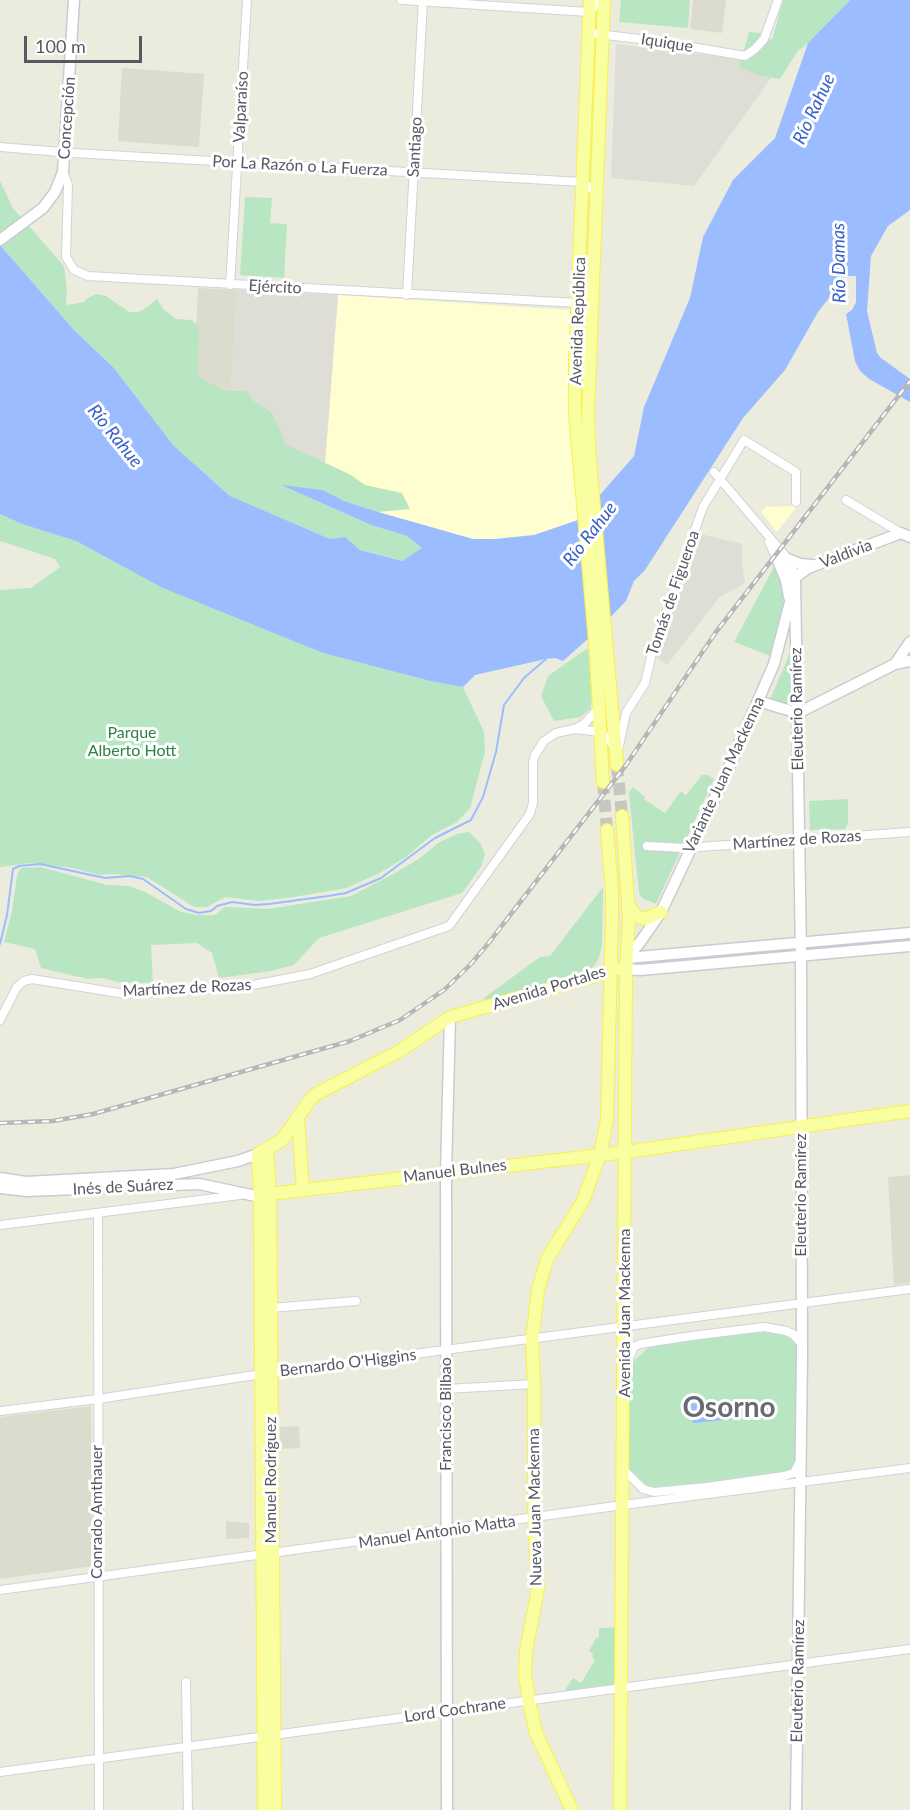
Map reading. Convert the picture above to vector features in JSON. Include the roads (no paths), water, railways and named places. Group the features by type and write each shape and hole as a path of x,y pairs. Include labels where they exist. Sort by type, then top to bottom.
{"main road":[{"name":"Concepción","path":"0,240 43,208 55,192 63,172 74,0"},
{"name":"Avenida República","path":"603,0 588,391 591,468 613,715"},
{"name":"Avenida República","path":"590,6 575,413 599,708"},
{"name":"Valdivia","path":"795,579 804,570 818,564 906,535"},
{"path":"787,618 788,586 783,560 806,565 818,564"},
{"path":"796,662 800,645 800,581 804,570"},
{"name":"Variante Juan Mackenna","path":"627,963 661,912 758,701 774,664 795,579"},
{"name":"Eleuterio Ramírez","path":"795,579 801,942 801,1483 796,1810"},
{"path":"895,664 910,642"},
{"path":"758,701 798,713 895,664 910,661"},
{"path":"599,708 603,782"},
{"path":"613,715 617,762"},
{"name":"Avenida Juan Mackenna","path":"620,1810 628,906 622,816"},
{"path":"532,1339 538,1290 547,1259 583,1201 600,1154 609,1106 612,890 607,830"},
{"path":"628,906 636,916 645,919 661,912"},
{"name":"Avenida Portales","path":"238,1161 262,1152 282,1140 316,1094 398,1052 450,1017 578,981 627,963 702,950 910,933"},
{"path":"753,946 754,960"},
{"name":"Avenida Portales","path":"627,963 640,970 910,946"},
{"path":"732,948 733,962"},
{"path":"702,950 704,964"},
{"name":"Francisco Bilbao","path":"447,1810 446,1173 450,1017"},
{"name":"Manuel Bulnes","path":"245,1194 270,1194 626,1152 910,1111"},
{"path":"298,1118 303,1190"},
{"path":"270,1194 294,1175 297,1161 294,1142 289,1139 282,1140"},
{"name":"Manuel Rodríguez","path":"262,1152 270,1194 270,1308 266,1374"},
{"name":"Inés de Suárez","path":"0,1188 18,1191 180,1173 238,1161"},
{"name":"Inés de Suárez","path":"0,1178 71,1185 199,1184 245,1194"},
{"name":"Manuel Rodríguez","path":"264,1810 268,1736 266,1374 270,1194"},
{"name":"Nueva Juan Mackenna","path":"532,1339 534,1519 538,1589 526,1651 525,1674 536,1733 572,1810"},
{"name":"Manuel Rodríguez","path":"268,1736 275,1810"}],"street":[{"name":"Valparaíso","path":"230,285 247,0"},
{"path":"401,0 590,6 603,0"},
{"name":"Iquique","path":"589,33 656,41 745,56 764,39 778,0"},
{"name":"Santiago","path":"407,295 423,1"},
{"name":"Por La Razón o La Fuerza","path":"0,147 64,153 582,182"},
{"name":"Ejército","path":"63,172 68,185 66,257 74,270 88,276 578,303"},
{"path":"582,182 597,193"},
{"name":"Tomás de Figueroa","path":"617,762 628,708 645,683 653,649 703,507 744,440 796,472 796,502"},
{"path":"714,472 765,534 795,579"},
{"path":"846,501 906,535"},
{"path":"574,729 584,724 599,708 613,715 628,708"},
{"path":"574,729 600,734 612,741 617,762"},
{"path":"574,729 593,739 601,751"},
{"name":"Martínez de Rozas","path":"0,1020 17,987 24,981 39,980 125,994 237,988 310,974 449,926 530,814 533,803 533,762 539,747 556,732 574,729"},
{"name":"Martínez de Rozas","path":"647,846 685,848 910,832"},
{"name":"Manuel Bulnes","path":"0,1225 245,1194"},
{"name":"Conrado Amthauer","path":"98,1214 99,1810"},
{"name":"Bernardo O'Higgins","path":"0,1411 98,1400 266,1374 910,1289"},
{"path":"270,1308 356,1302"},
{"path":"624,1368 634,1347 649,1342 764,1327 793,1334 801,1343"},
{"path":"446,1389 534,1384"},
{"path":"623,1469 643,1489 654,1492 784,1476 794,1473 801,1459"},
{"name":"Manuel Antonio Matta","path":"0,1590 910,1468"},
{"name":"Lord Cochrane","path":"0,1772 910,1649"},
{"path":"186,1682 188,1810"}],"water":[{"path":"850,0 910,0 910,210 888,226 871,256 867,311 877,353 910,379 910,402 869,379 860,371 855,361 846,314 852,310 856,302 856,276 846,276 818,312 785,370 743,418 645,570 634,581 626,601 563,661 555,658 546,659 475,675 463,687 430,681 323,653 163,588 76,541 22,524 0,514 0,245 75,331 113,367 174,446 230,496 330,539 345,537 360,550 402,561 422,548 407,536 371,525 281,485 323,490 344,501 473,539 534,535 578,520 634,456 644,407 690,298 703,237 733,180 775,138 808,43"},
{"path":"733,1400 735,1419 693,1423 691,1404"}],"waterway":[{"path":"0,944 7,915 13,869 19,866 40,864 105,878 130,876 143,879 186,909 199,913 211,911 217,906 232,902 269,904 346,893 381,878 435,838 471,820 483,797 496,752 504,705 524,678 546,659"}],"tunnel":[{"path":"617,765 622,816"},
{"path":"603,782 607,830"}],"railway":[{"path":"0,1123 53,1121 93,1114 350,1041 400,1020 444,990 487,945 626,765 716,632 910,381"}],"district":[{"name":"Osorno","path":"729,1408"}],"water label":[{"name":"Río Rahue","path":"814,109"},
{"name":"Río Damas","path":"839,263"},
{"name":"Río Rahue","path":"115,436"},
{"name":"Río Rahue","path":"590,534"}],"park label":[{"name":"Parque Alberto Hott","path":"132,742"}]}
